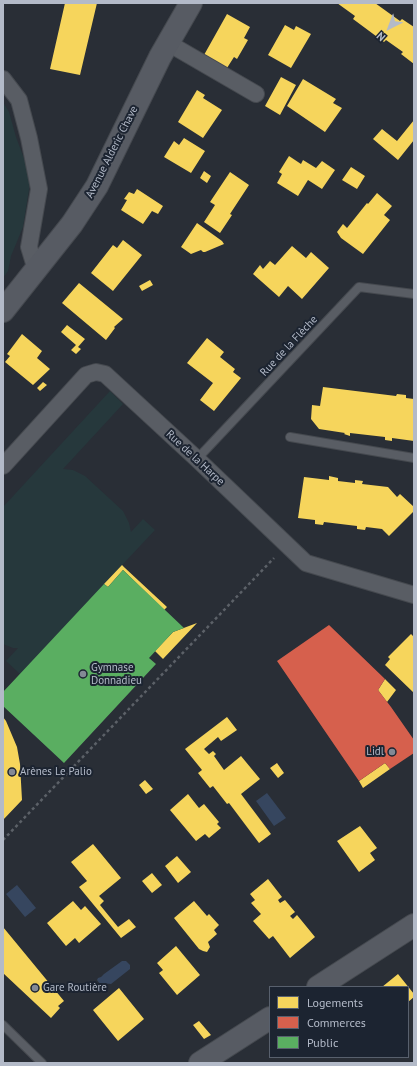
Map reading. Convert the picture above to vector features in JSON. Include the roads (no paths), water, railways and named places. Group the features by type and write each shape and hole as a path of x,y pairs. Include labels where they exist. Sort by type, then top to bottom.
{"street":[{"name":"Avenue Alderic Chave","path":"3,311 72,224 97,186 160,57 191,3"},
{"path":"168,43 256,94"},
{"path":"3,79 19,100 29,138 39,189 29,247 36,270"},
{"name":"Rue de la Harpe","path":"3,466 86,375 96,372 105,374 306,563 414,595"},
{"path":"320,986 414,925"},
{"path":"200,1063 269,1019"}],"lane":[{"name":"Rue de la Flèche","path":"197,459 359,287 414,294"},
{"path":"290,437 414,458"},
{"path":"3,1025 42,1063"}],"water":[{"path":"267,793 286,818 274,826 256,801"},
{"path":"17,885 36,908 25,917 6,894"},
{"path":"122,961 126,961 130,965 130,969 111,984 100,984 97,980 98,978"}],"place":[{"name":"Gymnase Donnadieu","path":"83,674"},
{"name":"Lidl","path":"392,752"},
{"name":"Arènes Le Palio","path":"12,772"},
{"name":"Gare Routière","path":"35,988"}]}
